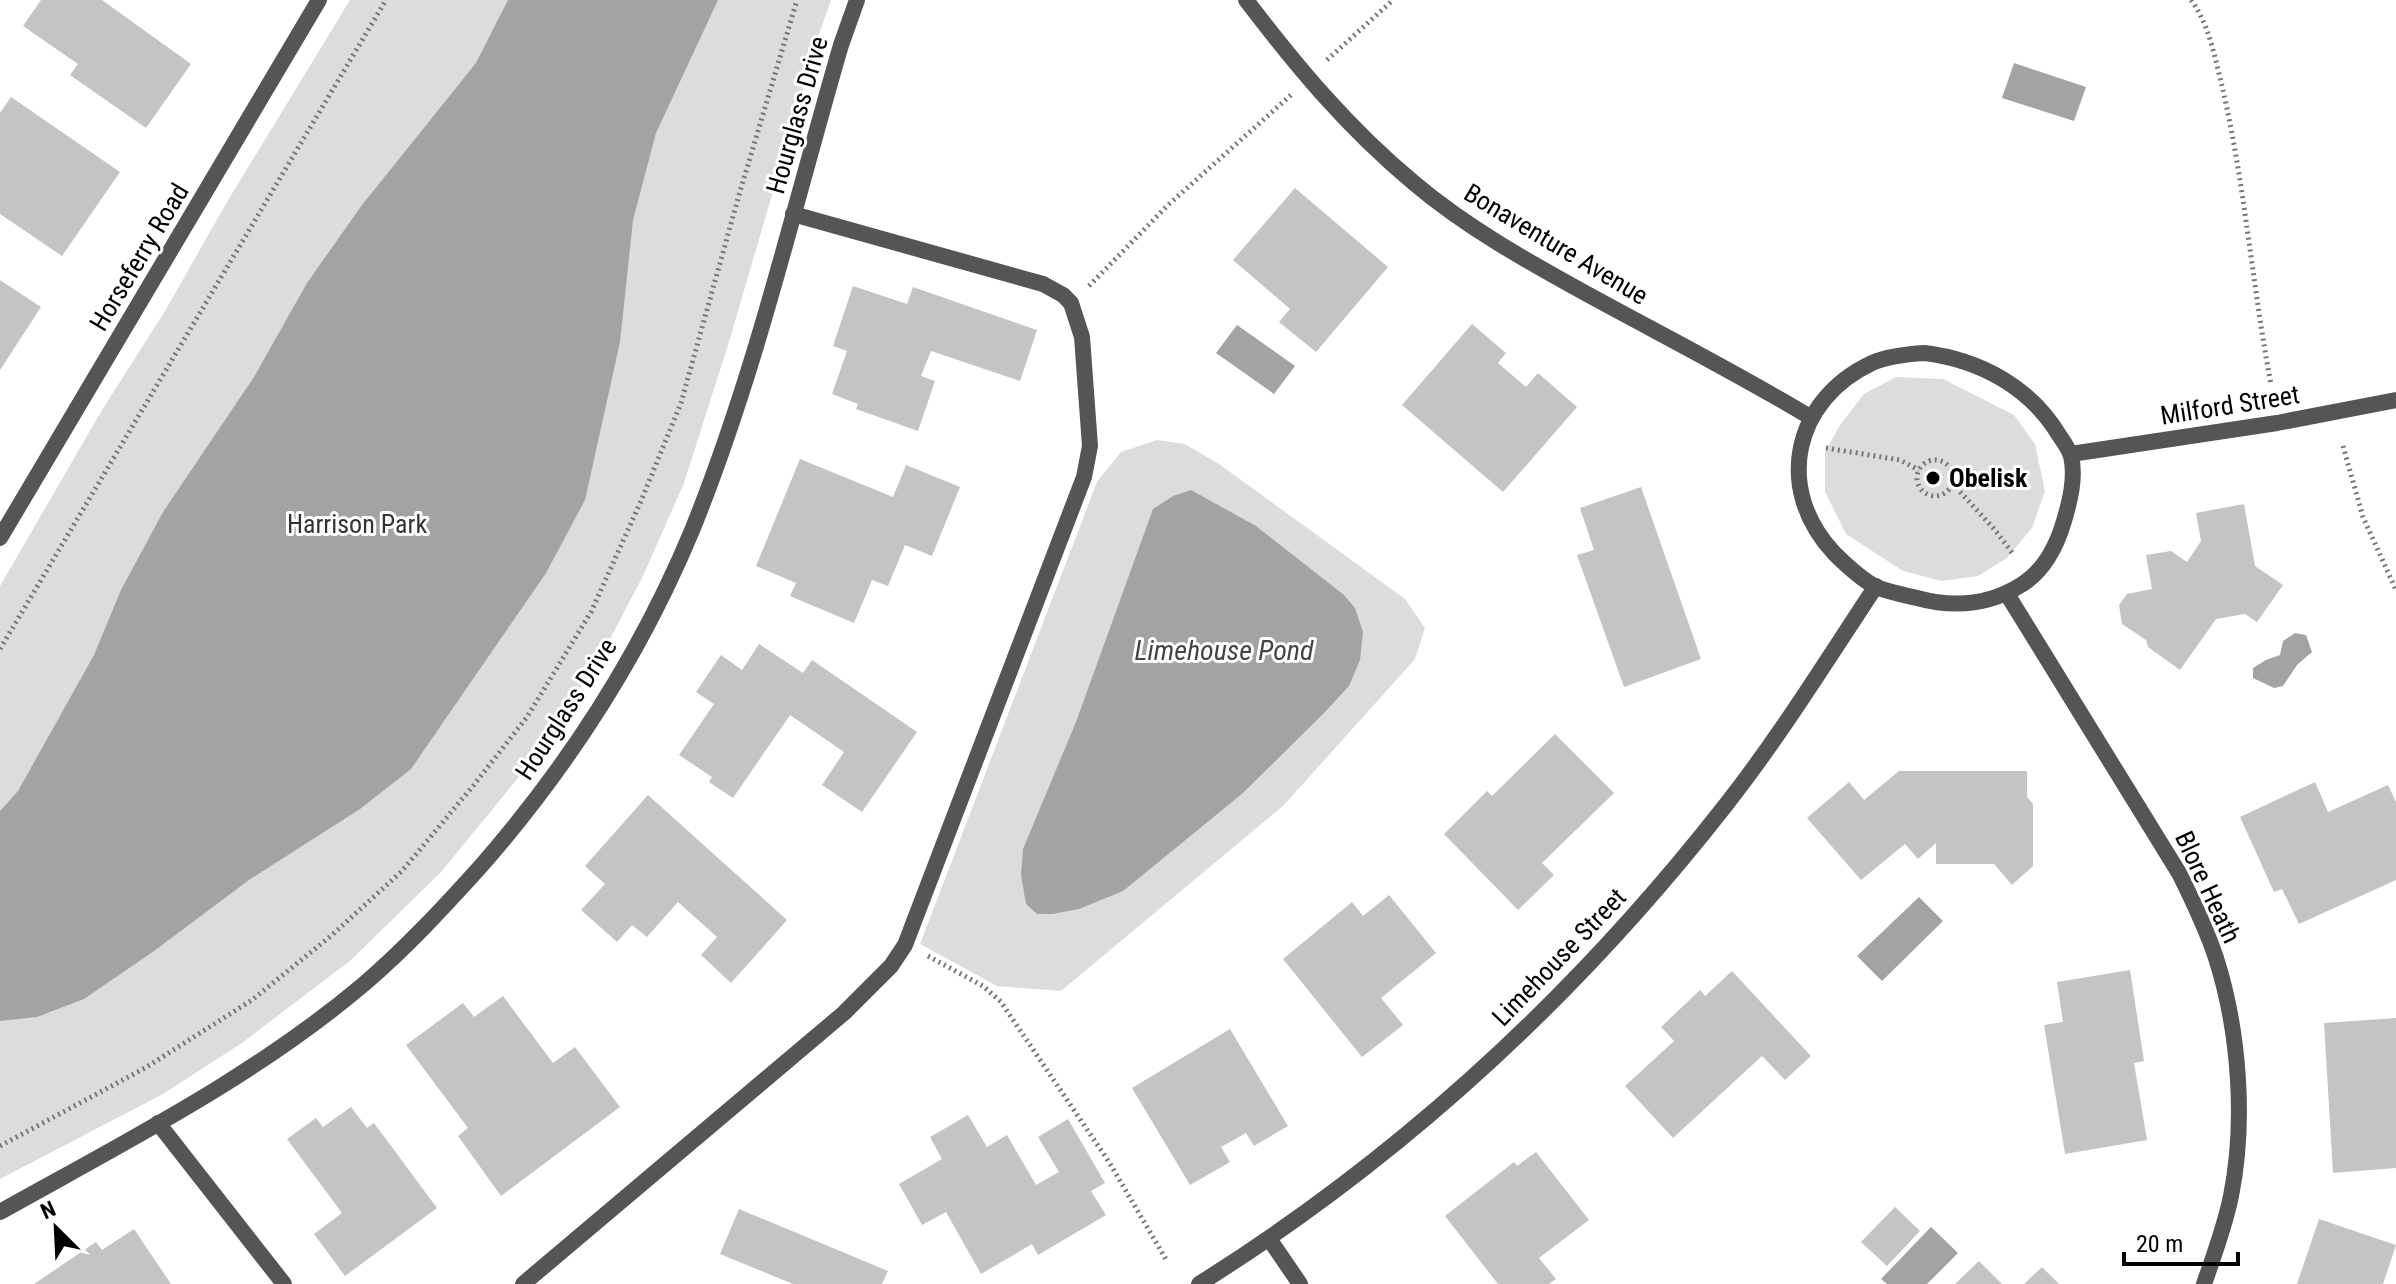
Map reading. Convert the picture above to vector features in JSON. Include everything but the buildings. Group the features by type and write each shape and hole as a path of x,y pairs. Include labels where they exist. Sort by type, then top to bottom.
{"street":[{"name":"Horseferry Road","path":"0,538 319,0"},
{"name":"Hourglass Drive","path":"0,1212 252,1068 364,984 463,885 513,828 580,741 620,676 658,604 691,531 741,395 841,45 857,0"},
{"name":"Bonaventure Avenue","path":"1246,0 1307,79 1415,184 1525,260 1810,417"},
{"path":"523,1284 844,1013 891,966 905,945 1084,477 1090,446 1082,337 1071,303 1063,295 1043,284 793,214"},
{"path":"1925,353 1950,356 1998,376 2021,390 2039,406 2071,454 2070,503 2051,554 2031,578 2007,594 1962,605 1934,603 1876,586 1850,568 1820,537 1800,490 1798,473 1810,417 1848,376 1874,362 1925,353"},
{"name":"Milford Street","path":"2071,454 2277,423 2396,400"},
{"name":"Limehouse Street","path":"1199,1284 1270,1240 1365,1169 1436,1111 1537,1018 1608,944 1726,804 1792,714 1876,586"},
{"name":"Blore Heath","path":"2007,594 2179,873 2200,915 2219,969 2232,1029 2239,1120 2231,1197 2204,1284"},
{"path":"158,1123 284,1284"},
{"path":"1270,1240 1300,1284"}],"path":[{"path":"0,649 386,0"},
{"path":"0,1146 145,1068 252,1000 332,935 402,871 527,717 591,612 681,403 797,0"},
{"path":"1071,303 1167,206 1393,0"},
{"path":"2191,0 2202,19 2213,51 2232,128 2271,384"},
{"path":"2343,446 2363,517 2396,590"},
{"path":"1825,448 1900,460 1919,470"},
{"path":"1939,460 1952,471 1952,483 1946,492 1929,495 1919,488 1919,470 1927,462 1939,460"},
{"path":"1952,483 2013,554"},
{"path":"905,945 961,972 1001,1002 1109,1162 1167,1261"}],"green space":[{"name":"Harrison Park","path":"350,0 831,0 684,483 643,576 602,654 541,750 441,872 351,960 242,1043 163,1094 0,1179 0,586 102,410 165,311 227,202"},
{"path":"1896,377 1943,379 2014,415 2035,444 2045,491 2032,528 2007,558 1978,576 1942,581 1903,571 1846,534 1825,492 1825,452 1840,425 1864,394"},
{"path":"1157,440 1185,444 1219,464 1405,599 1425,628 1415,659 1284,805 1061,991 997,986 920,944 1097,482 1121,452"}],"water":[{"path":"508,0 718,0 656,133 633,220 620,342 585,500 546,573 411,769 360,809 249,880 84,999 37,1017 0,1021 0,811 18,791 94,655 121,590 163,512 254,377 307,283 362,205 476,63"},
{"path":"2014,63 2086,87 2074,121 2002,98"},
{"path":"1237,325 1295,366 1274,394 1216,353"},
{"name":"Limehouse Pond","path":"1191,490 1256,526 1344,595 1355,608 1363,632 1360,660 1349,686 1243,793 1123,891 1079,909 1037,914 1026,904 1021,875 1023,849 1076,722 1153,509 1173,496"},
{"path":"2295,633 2306,635 2312,652 2297,665 2283,686 2274,688 2253,678 2253,668 2280,655 2283,641"},
{"path":"1919,897 1943,921 1882,981 1857,956"},
{"path":"1931,1227 1958,1253 1927,1284 1887,1284 1881,1279"}],"place":[{"name":"Obelisk","path":"1933,478"}]}
